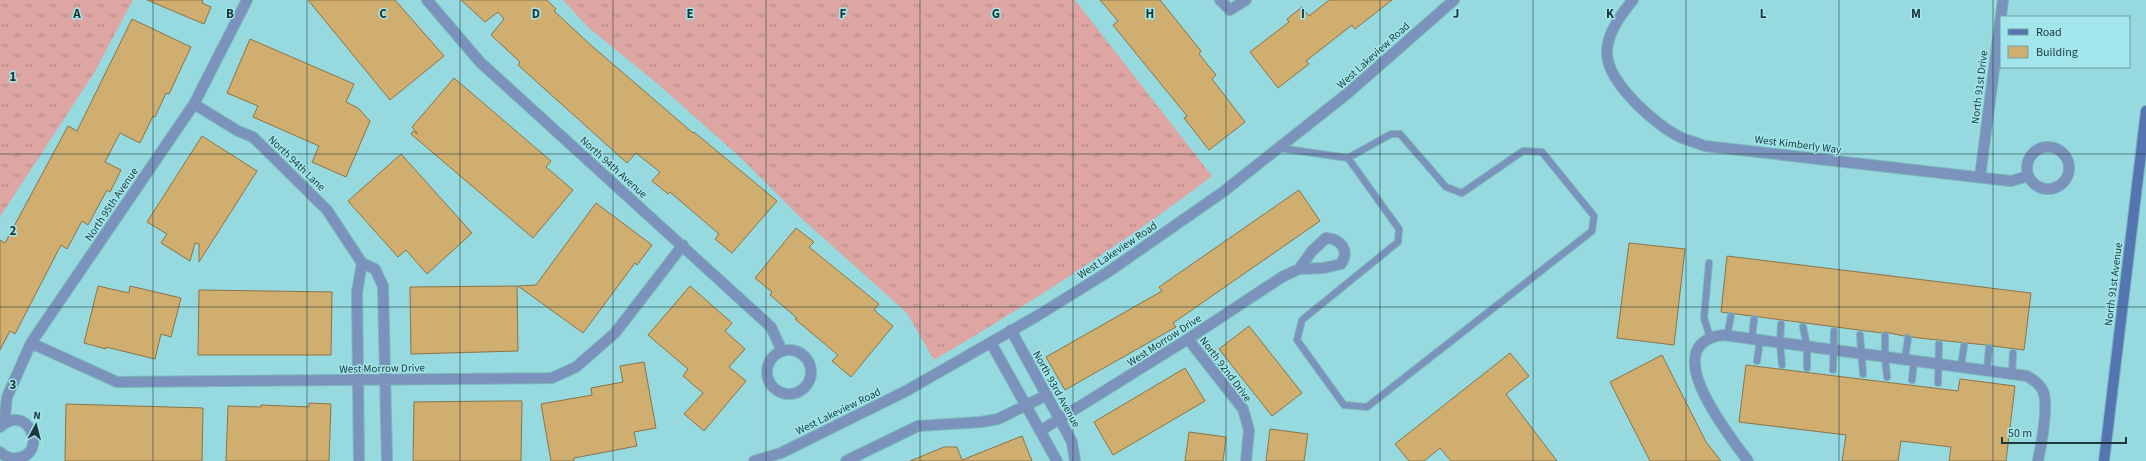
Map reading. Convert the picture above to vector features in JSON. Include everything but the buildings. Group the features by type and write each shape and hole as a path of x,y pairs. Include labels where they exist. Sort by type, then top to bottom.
{"main road":[{"name":"North 91st Avenue","path":"2104,461 2146,111"}],"street":[{"name":"North 95th Avenue","path":"0,452 8,458 20,458 26,455 33,444 32,432 28,426 17,420 2,425 7,398 31,343 194,104 247,0"},
{"name":"North 94th Avenue","path":"427,0 480,62 683,245 770,327 782,351"},
{"path":"1220,0 1230,10 1246,0"},
{"name":"West Lakeview Road","path":"754,461 780,453 906,391 1037,316 1108,272 1223,192 1279,148 1348,93 1454,0"},
{"name":"West Kimberly Way","path":"1633,0 1621,15 1610,35 1607,54 1610,70 1629,98 1681,137 1699,144 2011,181 2028,176"},
{"name":"North 91st Drive","path":"2001,16 2003,0"},
{"name":"North 91st Drive","path":"1980,177 2000,23"},
{"name":"North 94th Lane","path":"194,104 238,131 253,137 327,210 362,263 375,269 383,286 387,461"},
{"path":"2049,147 2062,153 2066,159 2068,172 2066,178 2056,187 2043,188 2037,186 2028,176 2028,162 2036,151 2049,147"},
{"name":"West Morrow Drive","path":"31,343 117,382 552,378 576,368 616,333 683,245"},
{"path":"359,461 357,292 362,263"},
{"name":"West Morrow Drive","path":"1040,431 1060,420 1188,339 1282,277 1299,269"},
{"name":"North 93rd Avenue","path":"1011,330 1072,442 1075,461"},
{"path":"1748,461 1713,412 1698,383 1694,369 1696,355 1702,342 1710,337 1727,336 1756,339 2012,372 2027,376 2038,383 2043,392 2044,407 2038,461"},
{"name":"North 92nd Drive","path":"1188,339 1243,410 1249,430 1246,461"},
{"path":"991,343 1057,461"},
{"path":"782,351 796,351 802,354 810,366 810,380 801,390 794,393 787,394 774,387 767,374 770,360 782,351"},
{"path":"846,461 918,426 981,422 998,419 1047,395"}],"lane":[{"path":"1279,148 1348,158 1391,134 1400,134 1446,187 1462,193 1523,151 1542,152 1594,216 1592,231 1367,407 1344,404 1297,340 1302,320 1398,242 1399,229 1348,158"},
{"path":"1709,263 1704,318 1710,337"},
{"path":"1727,336 1731,316"},
{"path":"1754,319 1757,361"},
{"path":"1781,324 1780,343 1782,365"},
{"path":"1803,327 1807,346 1807,368"},
{"path":"1833,370 1834,331"},
{"path":"1860,335 1863,374"},
{"path":"1885,336 1887,377"},
{"path":"1908,338 1912,380"},
{"path":"1938,383 1939,344"},
{"path":"1961,366 1964,346"},
{"path":"1987,369 1989,348"},
{"path":"2012,372 2013,353"}],"green space":[{"path":"0,0 133,0 94,73 0,217"},
{"path":"563,0 1075,0 1212,176 1145,225 1076,272 934,360 907,313 800,217 741,158 659,85 589,28"}]}
